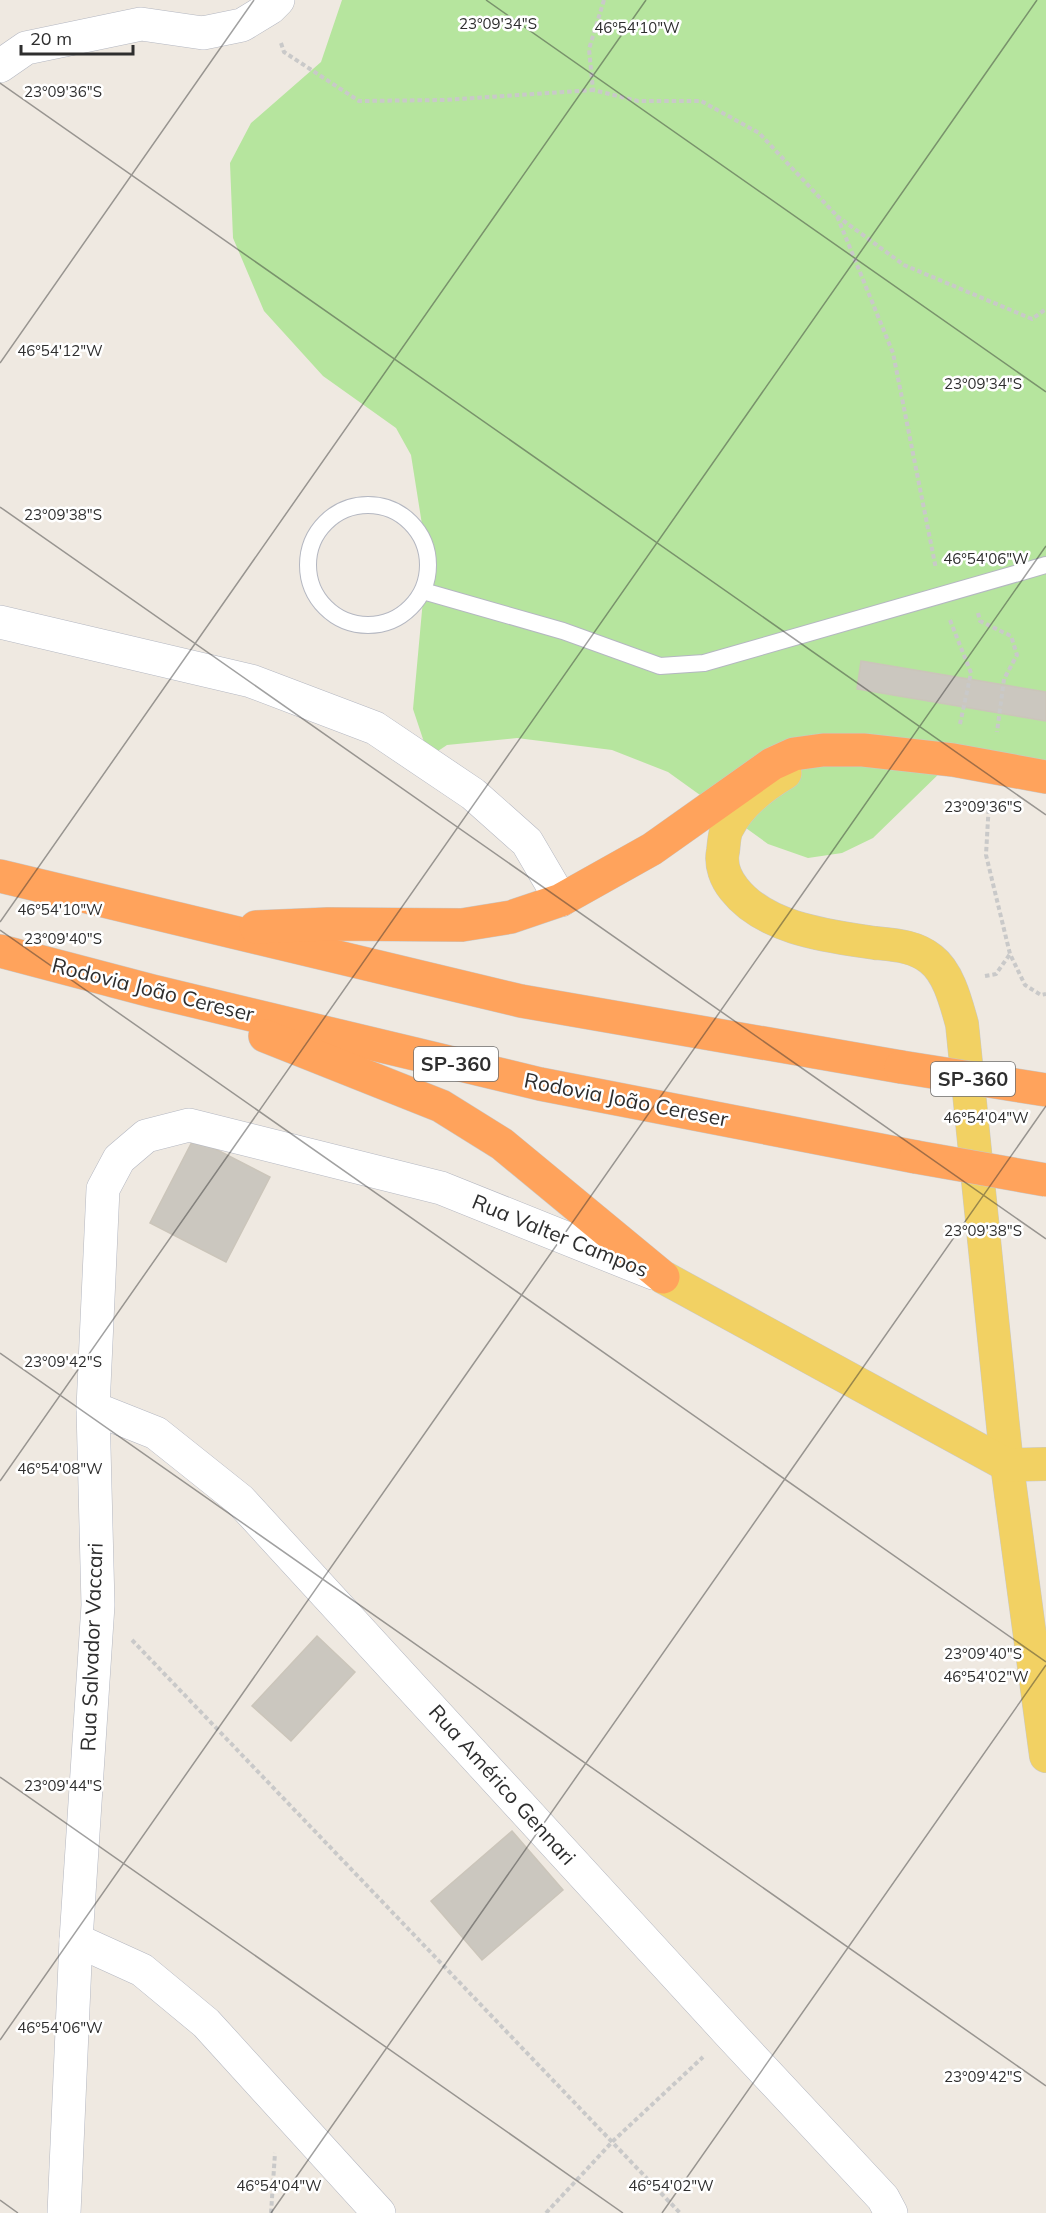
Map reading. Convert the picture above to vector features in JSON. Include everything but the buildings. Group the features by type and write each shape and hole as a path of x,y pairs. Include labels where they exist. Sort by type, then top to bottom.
{"highway":[{"path":"225,931 263,926 328,924 462,925 511,916 561,900 652,849 772,764 794,754 823,750 863,750 953,760 1046,777"},
{"name":"SP-360","path":"0,876 521,1001 1046,1090"},
{"name":"Rodovia João Cereser","path":"0,951 152,991 540,1084 1046,1180"},
{"path":"152,991 441,1106 502,1144 663,1277"}],"main road":[{"path":"823,750 768,783 742,807 726,830 722,856 726,880 743,901 778,921 807,930 915,948 933,960 944,975 962,1024 1007,1465 1046,1756"},
{"name":"Rua Valter Campos","path":"663,1277 1007,1465"},
{"path":"1007,1465 1046,1464"}],"street":[{"path":"0,66 26,48 141,24 203,33 242,25 274,4"},
{"path":"0,622 251,681 375,728 473,794 527,842 561,900"},
{"name":"Rua Valter Campos","path":"103,1189 119,1160 146,1136 189,1125 441,1188 663,1277"},
{"name":"Rua Salvador Vaccari","path":"64,2213 76,1940 98,1605 93,1408 103,1189"},
{"name":"Rua Américo Gennari","path":"93,1408 156,1433 240,1500 729,2033 893,2208"},
{"path":"76,1940 142,1970 206,2023 379,2213"}],"lane":[{"path":"357,505 376,505 394,510 410,521 422,536 428,554 429,573 423,591 413,607 398,618 380,625 361,625 342,620 327,609 315,594 309,576 308,557 313,539 324,523 339,512 357,505"},
{"path":"423,591 563,632 660,666 704,663 1046,565"}],"path":[{"path":"593,90 589,49 604,0"},
{"path":"274,4 284,52 359,101 445,100 593,90 638,101 701,101 759,133 837,216 904,265 1032,319 1046,309"},
{"path":"837,216 893,353 941,595 971,673 953,760"},
{"path":"971,586 980,621 1011,636 1017,656 1004,679 992,768 986,855 1010,954 1025,985 1041,995 1046,994"},
{"path":"98,1605 680,2213"},
{"path":"546,2213 613,2141 729,2033"},
{"path":"272,2213 278,2101"}],"green space":[{"path":"342,0 1046,0 1046,765 947,766 873,838 842,853 808,858 768,844 668,772 612,750 517,738 447,745 429,757 413,709 427,556 411,455 396,428 323,376 264,311 233,238 230,163 251,123 321,62"}]}
